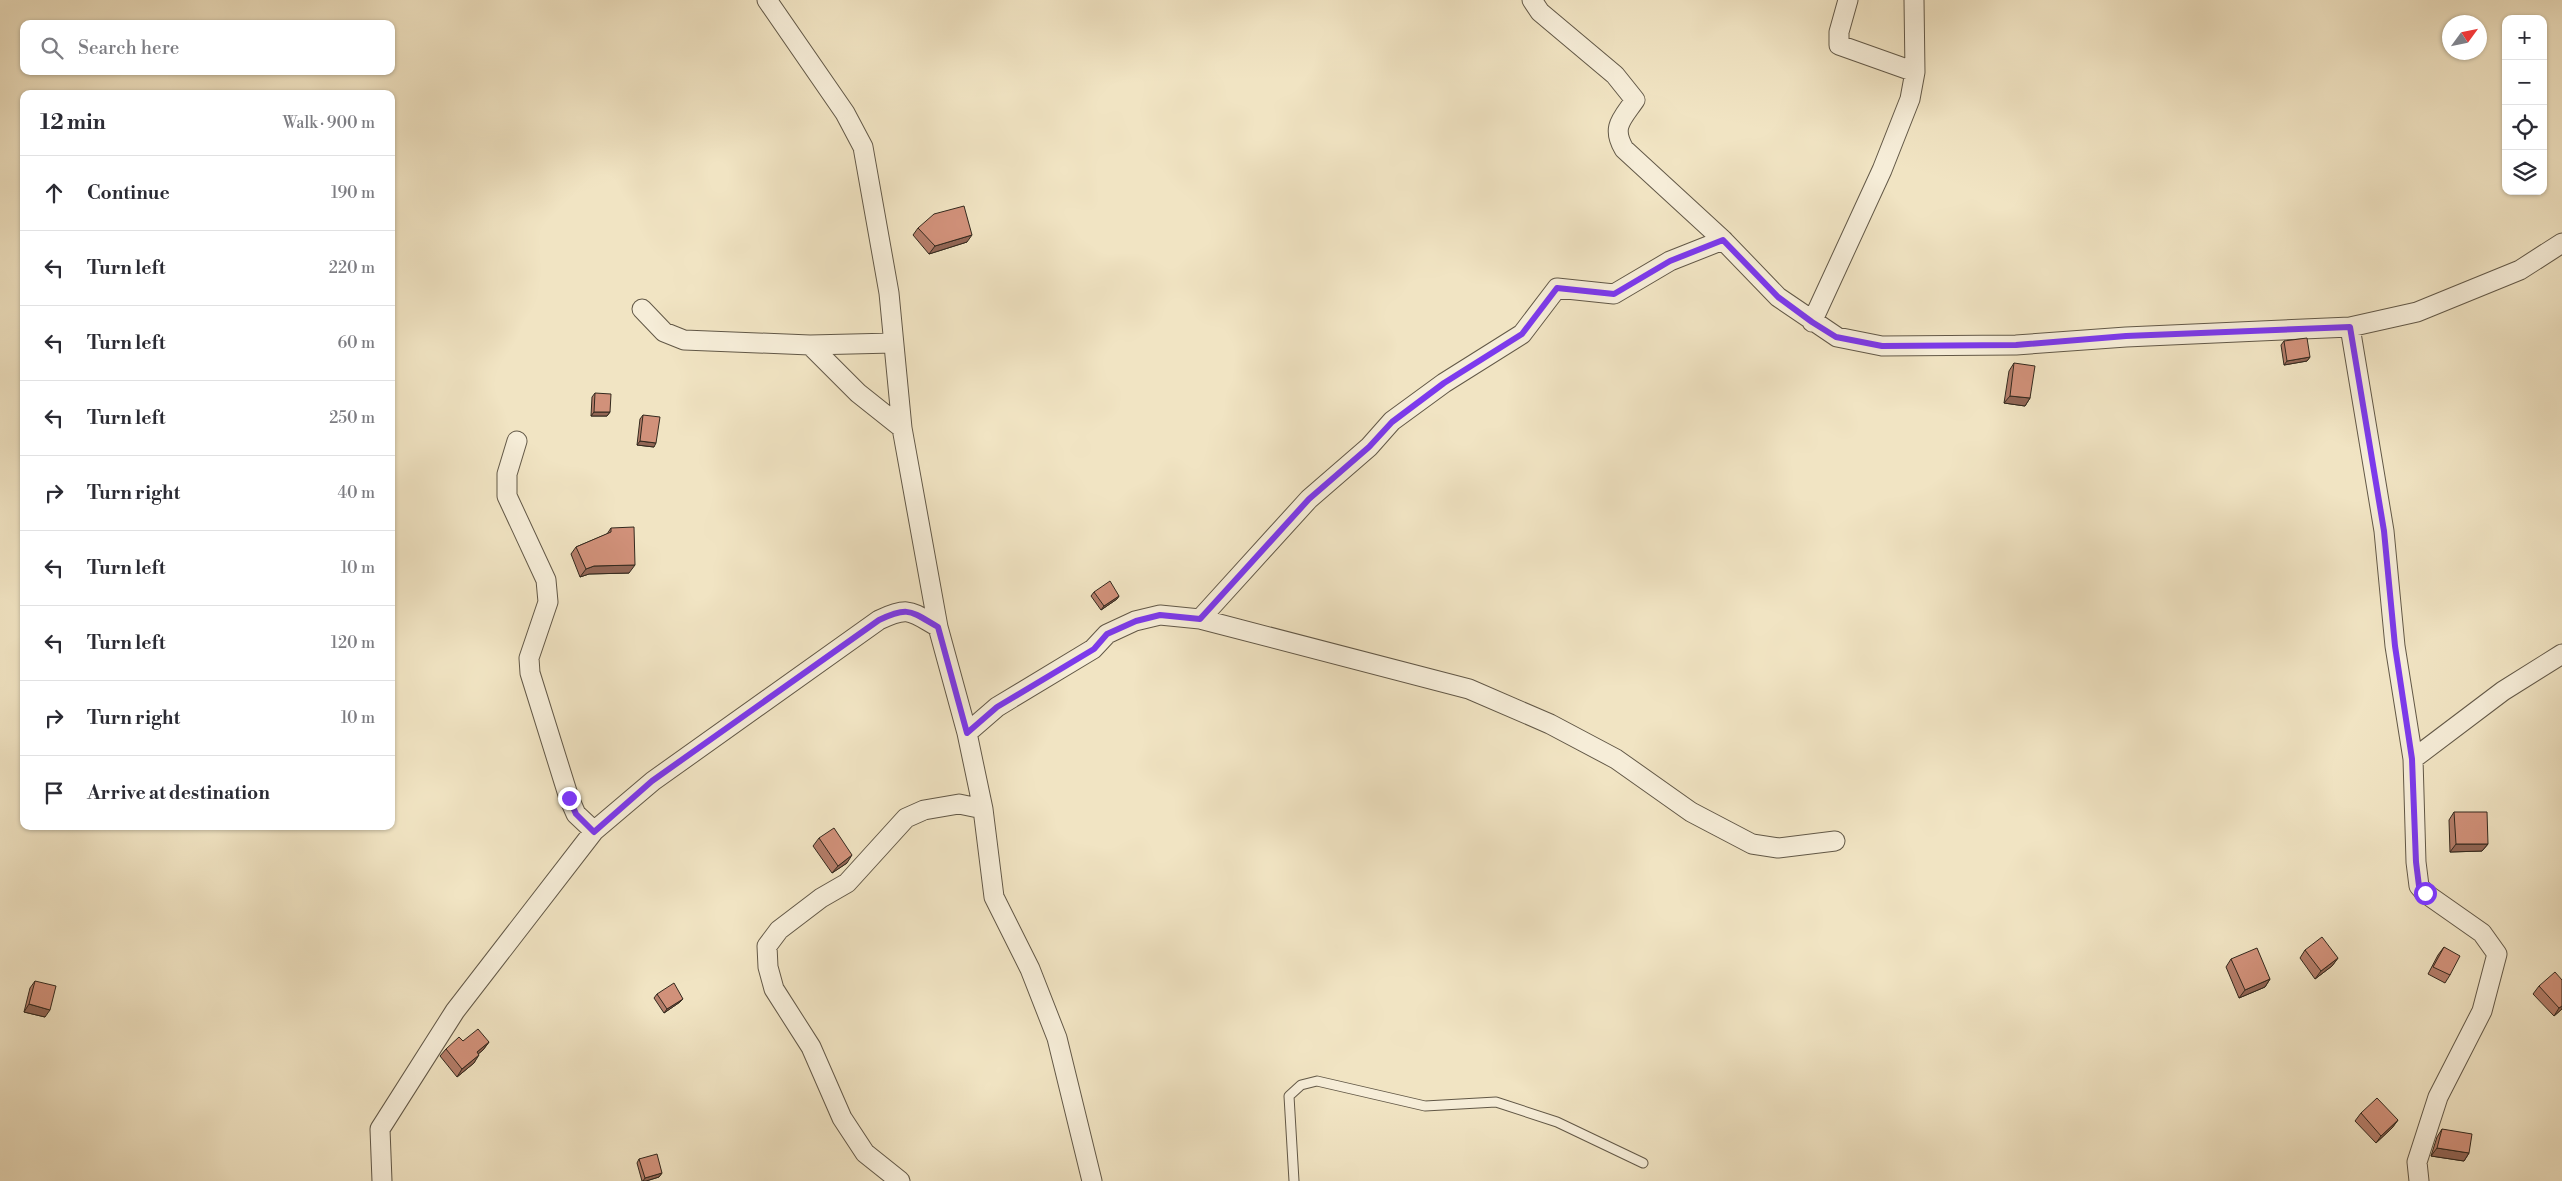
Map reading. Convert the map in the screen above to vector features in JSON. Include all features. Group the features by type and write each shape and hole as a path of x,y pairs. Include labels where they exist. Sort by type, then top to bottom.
{"street":[{"path":"767,0 845,113 863,147 889,292 902,428 938,627 967,733 983,809 994,897 1030,970 1057,1038 1092,1181"},
{"path":"1532,0 1540,12 1615,75 1635,100 1618,125 1617,137 1624,149 1723,240 1778,297 1836,337 1882,346 2016,345 2126,336 2350,327 2426,308 2520,270 2562,243"},
{"path":"1848,0 1839,32 1839,45 1915,72"},
{"path":"1812,322 1882,170 1910,99 1915,72 1914,0"},
{"path":"1200,619 1309,499 1369,447 1392,422 1444,383 1522,334 1557,288 1614,294 1670,261 1723,240"},
{"path":"642,309 664,332 684,340 810,345 893,343"},
{"path":"2350,327 2384,531 2395,646 2412,759 2416,862 2419,886 2425,893 2482,933 2497,954 2482,1011 2438,1097 2417,1162 2419,1181"},
{"path":"810,345 858,393 902,428"},
{"path":"517,441 507,474 507,496 546,580 548,602 529,658 530,673 569,798 576,814 594,832"},
{"path":"382,1181 380,1129 455,1011 594,832 652,781 879,620 898,611 910,611 938,627"},
{"path":"967,733 997,707 1094,649 1107,634 1136,621 1160,615 1200,619 1469,688 1550,724 1616,759 1691,812 1752,844 1778,848 1834,842"},
{"path":"2412,759 2503,691 2562,654"},
{"path":"900,1181 865,1153 842,1118 811,1047 774,988 768,967 767,946 779,930 821,898 847,883 906,818 924,810 959,804 983,809"}],"lane":[{"path":"1294,1181 1289,1096 1301,1085 1317,1081 1425,1106 1496,1102 1557,1122 1643,1163"}],"building":[{"path":"964,206 972,235 935,246 918,228 934,214"},
{"path":"2307,338 2310,357 2287,361 2284,341"},
{"path":"2014,363 2035,366 2030,398 2010,396"},
{"path":"595,393 611,394 610,412 594,412"},
{"path":"643,415 660,417 656,443 640,441"},
{"path":"634,527 635,565 594,566 586,569 576,547 611,532 611,528"},
{"path":"1110,581 1119,596 1104,606 1094,592"},
{"path":"2454,812 2487,812 2488,844 2456,844"},
{"path":"834,828 852,855 838,866 819,838"},
{"path":"2322,937 2338,958 2321,971 2305,950"},
{"path":"2444,947 2460,956 2450,975 2433,967"},
{"path":"2257,948 2270,979 2245,990 2231,959"},
{"path":"2555,972 2562,980 2562,1006 2559,1008 2539,986"},
{"path":"35,981 56,986 50,1010 29,1004"},
{"path":"674,983 683,999 667,1009 657,994"},
{"path":"478,1029 489,1042 477,1052 479,1055 462,1069 446,1049 459,1037 463,1041"},
{"path":"2377,1098 2398,1120 2381,1136 2361,1113"},
{"path":"2442,1129 2472,1134 2469,1153 2437,1148"},
{"path":"657,1154 662,1173 645,1178 639,1159"}],"route":[{"path":"569,798 576,814 594,832 652,781 879,620 898,611 910,611 938,627 967,733 997,707 1094,649 1107,634 1136,621 1160,615 1200,619 1309,499 1369,447 1392,422 1444,383 1522,334 1557,288 1614,294 1670,261 1723,240 1778,297 1812,322 1836,337 1882,346 2016,345 2126,336 2350,327 2384,531 2395,646 2412,759 2416,862 2419,886 2425,893"}]}
